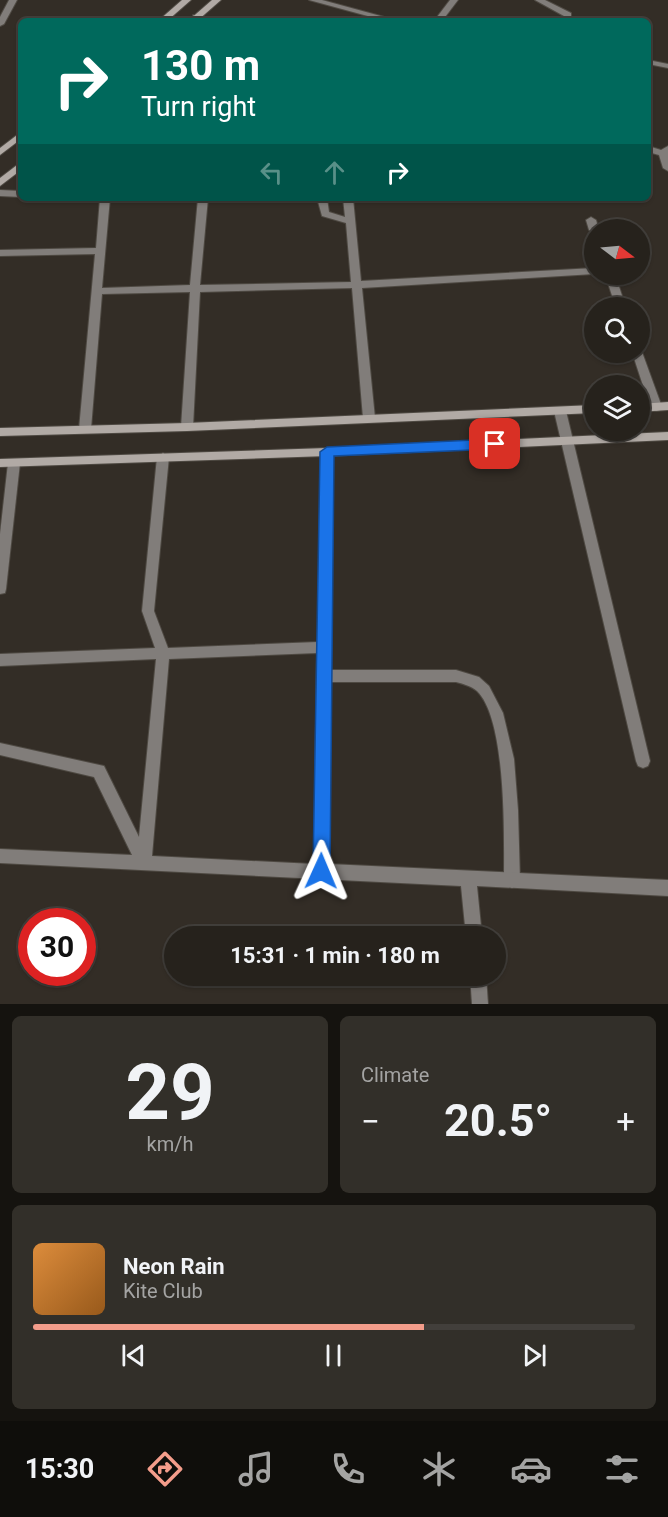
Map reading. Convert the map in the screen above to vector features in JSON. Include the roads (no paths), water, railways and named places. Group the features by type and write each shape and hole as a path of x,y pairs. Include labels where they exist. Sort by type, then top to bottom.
{"main road":[{"path":"166,18 187,0"},
{"path":"195,18 217,0"},
{"path":"0,152 18,137"},
{"path":"0,183 18,168"},
{"path":"0,432 187,427 584,410"},
{"path":"0,463 327,452 668,436"}],"street":[{"path":"0,24 13,0"},
{"path":"313,0 382,18"},
{"path":"440,18 454,0"},
{"path":"539,0 568,15 568,18"},
{"path":"651,63 668,66"},
{"path":"651,149 666,151 668,168"},
{"path":"0,194 18,194"},
{"path":"86,429 105,201"},
{"path":"187,427 203,201"},
{"path":"323,201 325,214 350,220"},
{"path":"348,201 369,418"},
{"path":"0,253 101,251"},
{"path":"97,291 356,285 584,272"},
{"path":"642,363 662,407"},
{"path":"560,411 643,761"},
{"path":"321,871 327,452"},
{"path":"144,863 163,653 148,611 163,458"},
{"path":"0,589 14,463"},
{"path":"0,660 325,647"},
{"path":"324,676 456,676 474,681 487,692 500,724 507,766 512,880"},
{"path":"0,749 99,771 144,863"},
{"path":"0,856 668,888"},
{"path":"468,878 473,926"},
{"path":"479,986 480,1004"}]}
